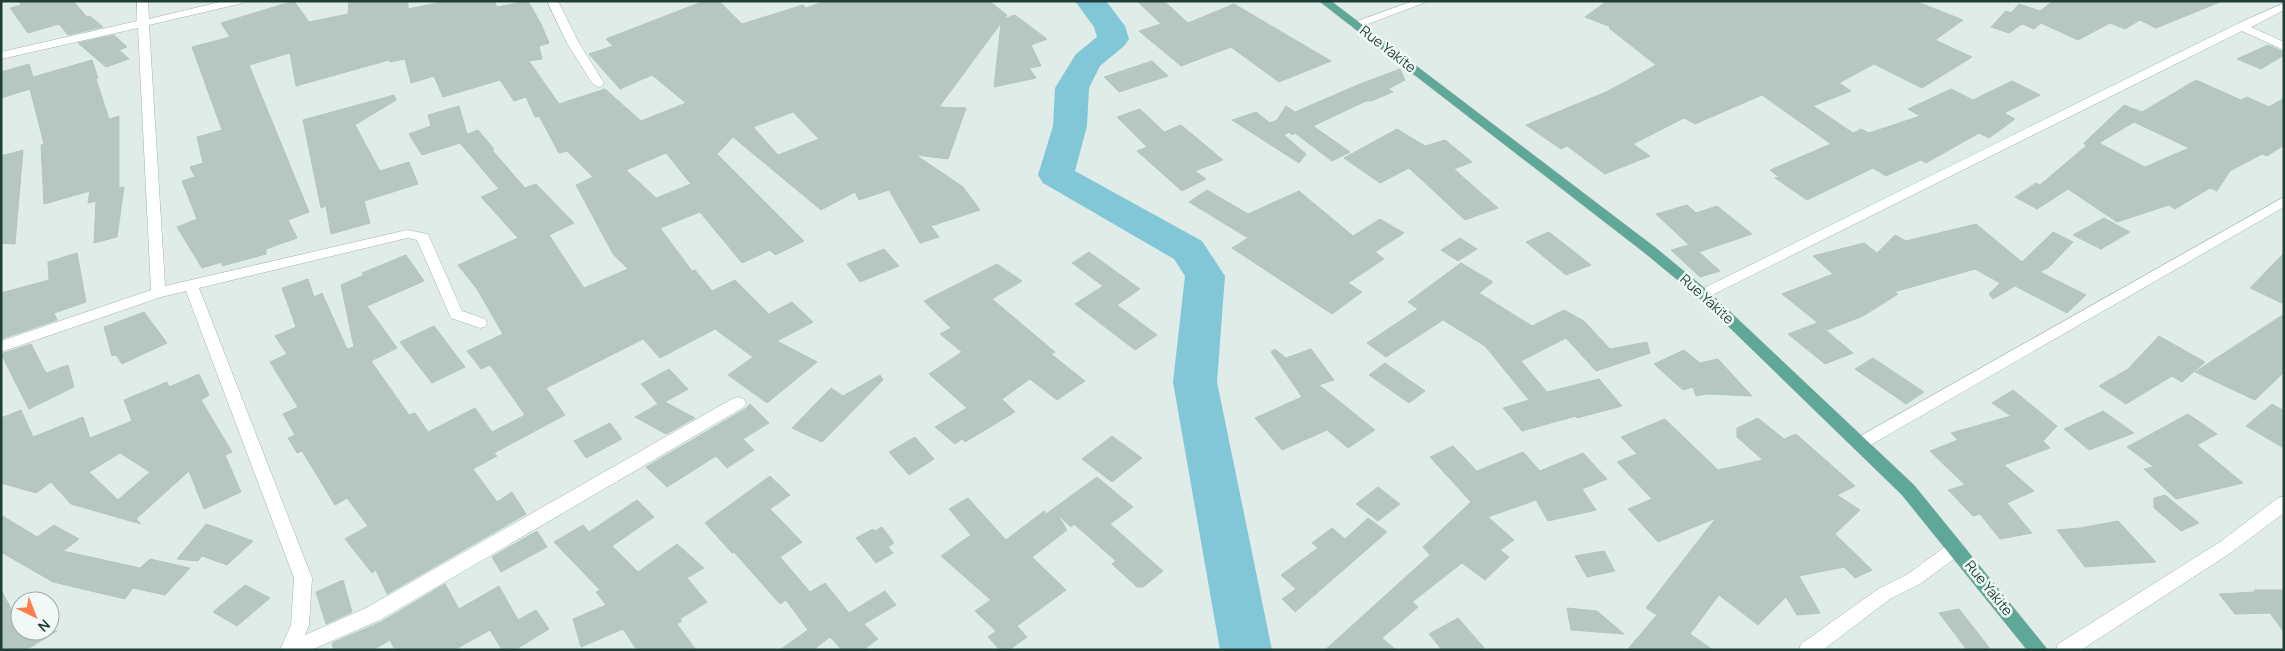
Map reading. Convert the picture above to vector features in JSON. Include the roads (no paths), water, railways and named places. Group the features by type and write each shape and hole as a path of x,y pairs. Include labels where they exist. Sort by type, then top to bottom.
{"main road":[{"name":"Rue Yakite","path":"1324,1 1651,251 1703,294 1908,490 2040,650"}],"street":[{"path":"142,1 158,293"},
{"path":"1,56 240,1"},
{"path":"552,1 573,43 598,83"},
{"path":"1356,25 1424,1"},
{"path":"1703,294 2284,6"},
{"path":"2241,26 2284,47"},
{"path":"1861,443 2284,200"},
{"path":"1,347 158,293 407,234 423,237 456,314 480,324"},
{"path":"191,286 303,578 300,625 289,650"},
{"path":"289,650 373,614 682,438 738,403"},
{"path":"2065,650 2226,547 2284,503"},
{"path":"1808,650 1884,594 1914,579 1956,548"}],"waterway":[{"path":"1090,1 1109,26 1113,39 1087,61 1072,88 1070,126 1056,175 1188,250 1205,276 1195,382 1246,650"}]}
